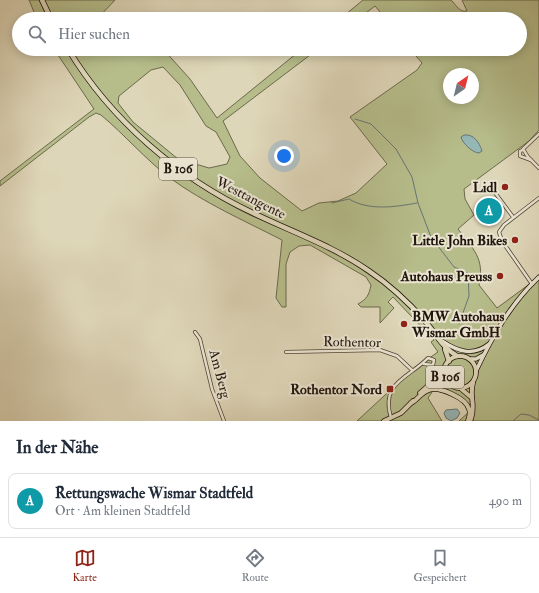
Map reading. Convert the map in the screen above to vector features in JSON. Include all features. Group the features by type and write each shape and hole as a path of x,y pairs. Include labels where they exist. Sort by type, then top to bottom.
{"highway":[{"path":"42,0 48,12"},
{"name":"Westtangente","path":"73,56 90,81 128,126 165,159 227,201 323,245 365,268 385,282 409,305 443,344 457,356"},
{"name":"Westtangente","path":"443,344 448,354 449,361"}],"main road":[{"path":"476,372 485,352 507,314 539,277"},
{"path":"439,339 451,346 473,352 481,350 491,342"},
{"path":"469,359 479,358 485,352"},
{"name":"B 106","path":"469,421 473,413 474,403 471,392 476,372 474,364 469,359 457,356 449,361 444,372 448,383 454,387 460,388 467,387 473,382"},
{"path":"384,421 401,413 412,403 422,390 444,372"},
{"path":"431,384 440,382 448,383"},
{"name":"B 106","path":"460,388 468,394 474,403"},
{"name":"B 106","path":"412,403 427,390 434,389 444,391 468,405 470,413 469,421"}],"street":[{"path":"531,160 520,156 520,151 524,150 539,134"},
{"path":"524,150 539,168"},
{"path":"490,186 513,217"},
{"path":"532,284 499,236 500,228 539,198"},
{"name":"Am Berg","path":"195,332 200,339 212,389 224,421"},
{"name":"Rothentor","path":"286,352 380,350 397,356 412,370"},
{"path":"391,418 388,402 390,394 412,370 424,364"}],"green space":[{"path":"29,0 39,0 45,12 34,12"},
{"path":"42,0 115,0 104,12 48,12"},
{"path":"363,0 451,0 462,11 467,11 462,0 539,0 539,130 529,141 464,189 465,199 474,215 458,229 473,248 479,261 479,285 497,308 539,277 539,421 459,421 470,411 463,401 434,389 428,398 442,421 357,421 412,370 438,352 431,342 434,340 393,297 388,302 394,308 380,323 380,307 361,307 358,304 366,298 371,285 366,277 310,245 299,246 290,252 286,264 286,307 282,307 276,298 282,240 225,211 183,187 152,163 101,115 96,113 89,117 0,186 0,181 94,109 59,56 71,56 103,100 146,145 170,165 222,200 250,215 311,241 227,201 165,159 110,105 73,56 169,56 190,79 217,118 293,56 309,56 223,121 240,156 260,178 302,211 319,203 338,201 356,193 387,164 350,117 417,70 422,63 416,56 527,56 527,12 380,12 375,6 367,12 348,12","holes":["163,67 180,85 206,126 216,132 230,157 227,164 209,168 199,165 191,165 178,159 133,122 118,103 119,96 151,70","330,250 355,262 396,294 363,270"]}],"water":[{"path":"464,135 471,136 476,139 482,151 477,153 468,147 463,142 461,137"},
{"path":"457,409 460,413 457,418 451,421 446,418 444,413 446,410"}],"waterway":[{"path":"355,119 371,124 396,149 412,177 418,203 431,237 454,267 468,273 469,296 459,324"},
{"path":"332,203 349,199 357,203 374,207 391,207 417,203"},
{"path":"513,421 521,414 529,415 539,420"}],"place":[{"name":"Lidl","path":"505,187"},
{"name":"Rettungswache Wismar Stadtfeld","path":"489,211"},
{"name":"Little John Bikes","path":"515,240"},
{"name":"Autohaus Preuss","path":"500,276"},
{"name":"BMW Autohaus Wismar GmbH","path":"404,324"},
{"name":"Rothentor Nord","path":"390,389"}]}
